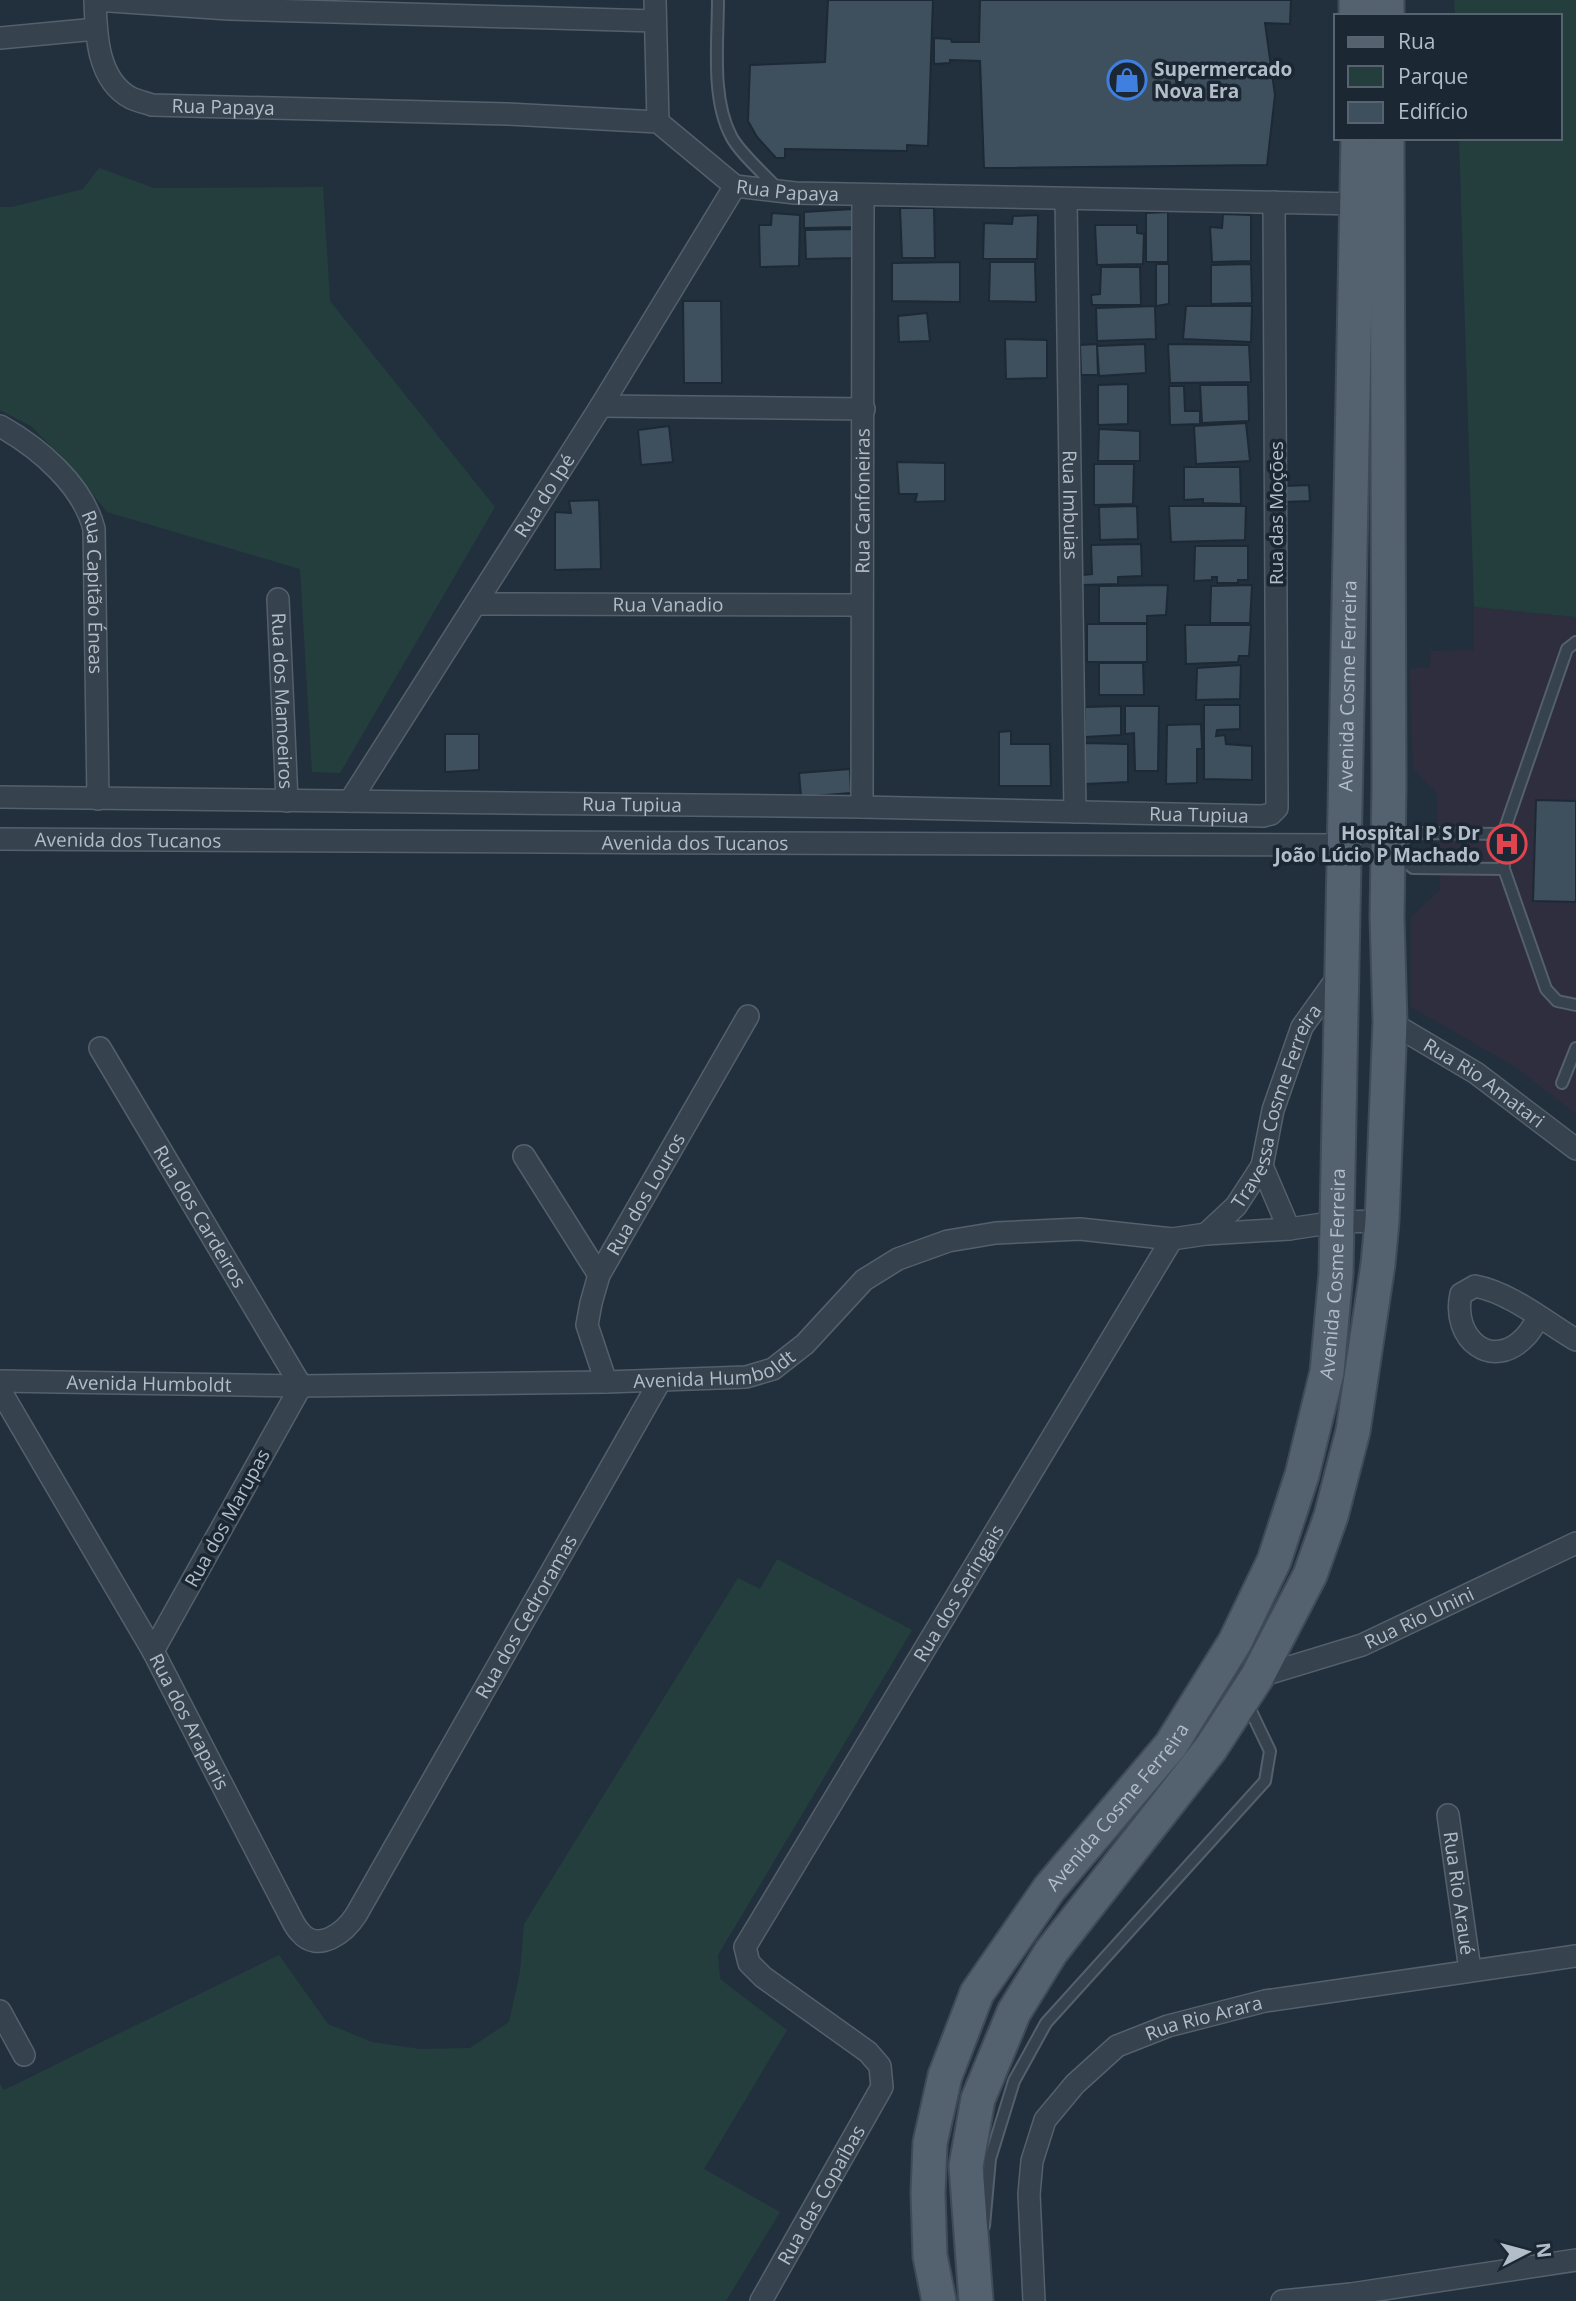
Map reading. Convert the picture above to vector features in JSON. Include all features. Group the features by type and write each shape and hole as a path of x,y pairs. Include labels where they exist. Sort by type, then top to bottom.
{"main road":[{"name":"Avenida Cosme Ferreira","path":"939,2301 930,2256 930,2143 945,2076 977,1993 1049,1889 1171,1745 1235,1642 1274,1561 1302,1475 1327,1372 1336,1273 1340,974 1359,204 1358,140"},
{"name":"Avenida Cosme Ferreira","path":"975,2294 965,2166 978,2099 1014,2012 1051,1952 1089,1907 1211,1748 1251,1688 1310,1575 1331,1516 1353,1431 1382,1221 1390,1022 1387,917 1387,140"}],"street":[{"path":"0,38 96,29 95,0 243,9 655,10 658,122"},
{"name":"Rua Papaya","path":"96,29 105,68 112,81 133,99 152,105 507,114 658,122 735,186 863,195 1359,204"},
{"name":"Rua do Ipé","path":"350,802 601,406 735,186"},
{"name":"Rua Canfoneiras","path":"862,807 863,195"},
{"name":"Rua Imbuias","path":"1066,198 1075,812"},
{"name":"Rua das Moções","path":"1263,816 1277,808 1278,799 1274,202"},
{"path":"601,406 864,409"},
{"name":"Rua Capitão Éneas","path":"0,426 20,438 53,466 87,507 94,529 98,799"},
{"name":"Rua dos Mamoeiros","path":"278,599 288,801"},
{"name":"Rua Vanadio","path":"476,604 862,605"},
{"name":"Rua Tupiua","path":"0,797 862,807 1263,816"},
{"name":"Avenida dos Tucanos","path":"0,839 458,844 1345,845 1389,848"},
{"name":"Travessa Cosme Ferreira","path":"1206,1234 1236,1206 1262,1166 1273,1110 1302,1027 1340,974"},
{"name":"Rua dos Louros","path":"606,1382 587,1325 599,1275 748,1016"},
{"name":"Rua Rio Amatari","path":"1390,1022 1476,1073 1576,1149"},
{"name":"Rua dos Cardeiros","path":"100,1048 302,1386"},
{"path":"524,1156 599,1275"},
{"path":"1262,1166 1289,1230"},
{"name":"Avenida Humboldt","path":"0,1381 302,1386 660,1381 746,1377 773,1369 805,1344 864,1280 898,1259 948,1241 996,1233 1080,1229 1172,1239 1206,1234 1289,1230 1336,1222 1382,1221"},
{"name":"Rua dos Seringais","path":"881,2087 880,2066 868,2052 763,1977 749,1963 745,1947 1172,1239"},
{"path":"1539,1317 1571,1337"},
{"name":"Rua dos Cedroramas","path":"391,1852 660,1381"},
{"name":"Rua dos Marupas","path":"153,1650 302,1386"},
{"name":"Rua dos Araparis","path":"0,1391 153,1650 301,1934 311,1940 333,1939 351,1923 391,1852"},
{"name":"Rua Rio Unini","path":"1251,1688 1362,1645 1576,1543"},
{"name":"Rua Rio Araué","path":"1448,1815 1470,1970"},
{"name":"Rua Rio Arara","path":"1034,2301 1029,2194 1032,2161 1045,2120 1074,2084 1117,2046 1168,2026 1265,2001 1576,1956"},
{"path":"0,2011 24,2054"},
{"name":"Rua das Copaíbas","path":"761,2301 881,2087"},
{"path":"1282,2301 1352,2294 1576,2260"}],"lane":[{"path":"718,0 719,98 731,138 780,191"},
{"path":"1576,642 1567,649 1503,834 1504,869 1546,989 1557,1001 1576,1005"},
{"path":"1503,834 1414,833 1389,848 1413,868 1504,869"},
{"path":"1562,1083 1576,1048"},
{"path":"975,2294 990,2158 1014,2081 1046,2023 1265,1781 1270,1751 1251,1688"}],"shaded area":[{"name":"Hospital P S Dr João Lúcio P Machado","path":"1474,607 1576,617 1576,1114 1514,1066 1411,1007 1411,917 1440,890 1437,793 1413,769 1410,669 1430,667 1431,651 1474,650"}],"green space":[{"path":"1454,0 1576,0 1576,617 1474,607 1459,140 1562,140 1562,14 1455,14"},
{"path":"99,168 154,188 323,187 330,301 495,507 340,773 312,772 300,569 107,512 67,462 31,426 0,410 0,207 12,207 83,189"},
{"path":"777,1559 912,1630 718,1955 720,1979 787,2030 704,2169 780,2212 726,2301 0,2301 0,2084 4,2090 279,1955 328,2024 372,2042 420,2049 470,2048 509,2022 520,1972 524,1924 738,1578 760,1589"}],"building":[{"path":"828,0 933,0 928,146 907,145 907,151 785,149 785,158 776,158 757,137 748,121 750,65 825,62"},
{"name":"Supermercado Nova Era","path":"980,0 1291,0 1290,24 1265,23 1275,95 1267,165 984,168 980,61 950,60 950,63 934,64 934,38 951,39 952,42 979,42"},
{"path":"900,208 934,208 935,258 902,258"},
{"path":"853,209 854,227 804,228 804,212"},
{"path":"1168,212 1168,262 1146,262 1146,213"},
{"path":"772,213 800,215 799,266 760,267 759,225 771,225"},
{"path":"1223,214 1251,215 1251,261 1212,262 1210,227 1222,228"},
{"path":"1038,215 1037,259 983,259 984,223 1012,224 1013,216"},
{"path":"1095,225 1137,225 1137,233 1144,234 1143,264 1097,265"},
{"path":"854,229 854,258 806,259 805,230"},
{"path":"960,262 960,302 892,301 892,263"},
{"path":"990,262 1035,262 1036,302 989,301"},
{"path":"1156,264 1169,264 1169,304 1156,306"},
{"path":"1251,264 1252,303 1211,304 1211,265"},
{"path":"1101,267 1140,267 1141,305 1092,305 1091,295 1100,294"},
{"path":"683,301 721,301 722,383 684,383"},
{"path":"1155,306 1156,339 1097,341 1096,308"},
{"path":"1186,306 1252,306 1251,342 1183,339"},
{"path":"927,313 930,341 899,342 898,316"},
{"path":"1005,339 1047,340 1047,378 1006,379"},
{"path":"1097,344 1098,375 1081,375 1080,345"},
{"path":"1145,344 1146,373 1099,376 1097,346"},
{"path":"1168,344 1249,345 1251,382 1170,383"},
{"path":"1128,384 1128,424 1098,425 1098,385"},
{"path":"1200,385 1248,385 1249,421 1202,423"},
{"path":"1169,386 1184,386 1185,411 1200,411 1200,424 1170,425"},
{"path":"1246,423 1250,461 1196,464 1194,426"},
{"path":"669,426 673,462 641,465 638,430"},
{"path":"1099,429 1140,431 1140,461 1098,461"},
{"path":"897,462 945,463 945,501 915,502 917,494 899,494"},
{"path":"1094,464 1134,464 1133,504 1094,505"},
{"path":"1184,467 1240,467 1241,504 1203,503 1203,499 1184,500"},
{"path":"1309,485 1310,501 1284,502 1284,486"},
{"path":"599,500 601,569 555,570 555,512 571,513 569,501"},
{"path":"1137,506 1138,539 1100,540 1099,507"},
{"path":"1169,506 1246,506 1245,540 1171,542"},
{"path":"1141,544 1142,576 1118,577 1118,584 1082,585 1082,575 1092,574 1091,545"},
{"path":"1195,546 1248,546 1248,580 1217,583 1217,577 1212,577 1212,580 1194,581"},
{"path":"1168,585 1166,615 1147,616 1147,623 1099,623 1099,586"},
{"path":"1252,585 1250,623 1210,623 1211,586"},
{"path":"1087,624 1147,624 1147,662 1087,662"},
{"path":"1185,625 1251,625 1249,656 1239,656 1238,662 1186,664"},
{"path":"1099,663 1143,663 1144,695 1099,695"},
{"path":"1241,665 1240,699 1196,700 1197,668"},
{"path":"1204,705 1240,705 1240,729 1217,730 1216,736 1225,735 1226,744 1252,746 1252,780 1204,779"},
{"path":"1121,706 1121,735 1085,737 1085,707"},
{"path":"1125,706 1159,706 1158,771 1135,771 1134,733 1125,734"},
{"path":"1201,724 1202,749 1197,749 1197,783 1166,784 1167,725"},
{"path":"1011,731 1011,744 1050,744 1051,786 999,786 999,732"},
{"path":"445,734 479,734 479,770 445,772"},
{"path":"1084,743 1128,744 1128,782 1085,784"},
{"path":"850,769 851,793 801,797 799,773"},
{"path":"1536,800 1576,801 1576,902 1533,901"}],"place":[{"name":"Supermercado Nova Era","path":"1127,80"},
{"name":"Hospital P S Dr João Lúcio P Machado","path":"1507,844"}]}
